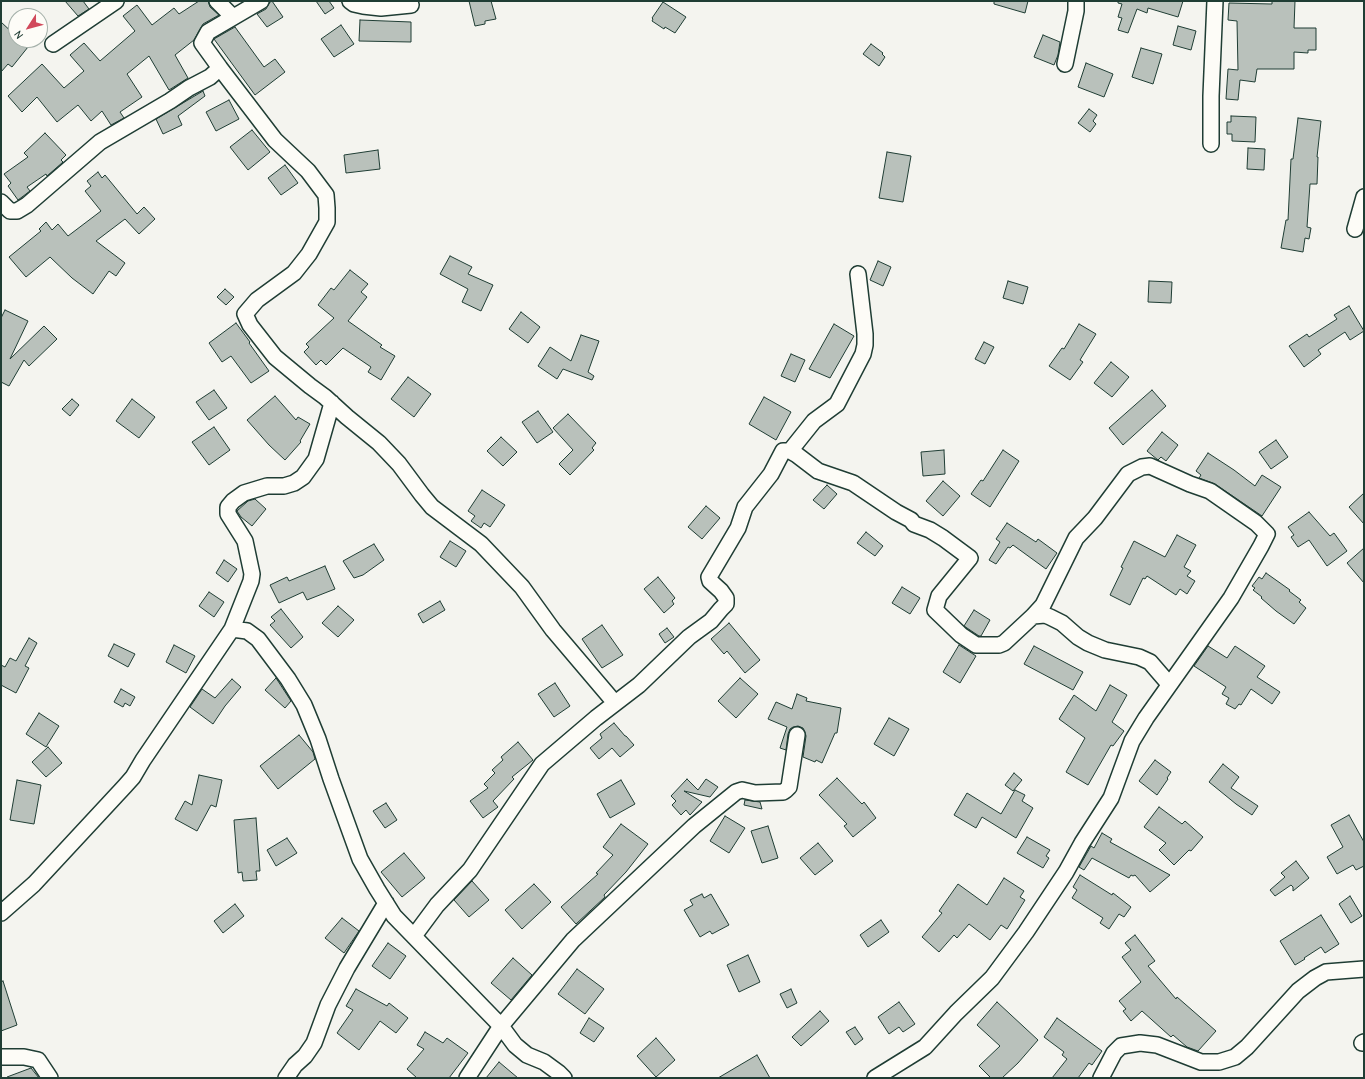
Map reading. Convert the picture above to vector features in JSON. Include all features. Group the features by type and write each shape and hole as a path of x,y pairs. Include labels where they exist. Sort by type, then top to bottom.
{"street":[{"path":"53,44 116,1"},
{"path":"217,1 232,16"},
{"path":"261,1 232,16 208,32 202,43 276,140 308,171 326,195 327,222 309,254 294,273 257,300 245,314 250,325 276,357 380,444 399,464 432,507 481,544 522,587 553,630 615,703"},
{"path":"350,1 354,4 381,8 411,5"},
{"path":"1065,64 1076,11 1076,1"},
{"path":"1211,144 1211,96 1215,1"},
{"path":"1,202 10,211 17,211 27,205 100,142 170,101 189,88 210,77 220,68"},
{"path":"1355,229 1364,198"},
{"path":"790,451 814,420 837,404 863,354 865,334 858,274"},
{"path":"1,913 34,884 126,786 232,629 251,581 252,574 245,541 228,514 228,507 233,501 244,493 267,486 284,486 294,483 303,477 316,459 332,403"},
{"path":"414,936 437,905 470,870 542,764 562,746 639,685 689,637 711,621 726,604 726,598 710,581 709,577 738,528 745,507 771,474 783,452 790,451 818,471 853,484 911,520 914,524 930,530 943,538 970,558 939,596 935,610 961,635 976,645 999,645 1010,638 1033,616 1043,604 1076,538 1095,518 1128,474 1150,466 1190,484 1210,491 1256,522 1267,534 1261,546 1231,598 1146,718 1132,741 1111,798 1082,843 1066,872 1026,932 992,978 925,1046 875,1078"},
{"path":"1047,594 1062,623"},
{"path":"1033,616 1045,615 1062,623 1078,637 1088,643 1105,650 1139,657 1150,662 1169,684"},
{"path":"232,629 247,631 258,639 288,679 304,705 318,739 360,859 376,890 394,916 502,1026 514,1045 527,1055 544,1062 564,1078"},
{"path":"467,1078 502,1026 573,940 694,826 736,792 742,790 755,792 783,792 789,787 797,735"},
{"path":"286,1078 314,1043 328,1005 347,968 386,903"},
{"path":"1101,1078 1114,1054 1121,1046 1140,1043 1157,1045 1201,1062 1219,1062 1235,1057 1298,991 1315,978 1326,972 1364,968"},
{"path":"1,1057 24,1057 38,1060 50,1078"}],"building":[{"path":"65,1 83,1 89,9 78,16"},
{"path":"199,1 208,1 210,7 219,15 203,24 194,40 175,55 188,78 169,90 149,56 127,74 142,97 120,112 124,118 111,125 102,111 91,121 78,105 57,122 37,97 22,112 8,96 42,64 64,88 84,71 70,55 84,43 100,61 135,31 123,16 137,5 152,25 174,8 179,14"},
{"path":"272,1 283,17 267,27 257,14 266,9"},
{"path":"316,1 329,1 334,8 325,14"},
{"path":"469,1 491,1 496,19 485,21 485,24 475,26"},
{"path":"994,1 1028,1 1025,13 994,4"},
{"path":"1118,1 1183,1 1178,17 1148,8 1147,13 1137,9 1128,33 1118,30 1122,18 1118,17 1122,4 1118,3"},
{"path":"1272,1 1295,1 1294,28 1316,28 1316,50 1308,50 1308,53 1294,52 1294,69 1257,69 1255,82 1240,80 1238,100 1226,99 1228,69 1238,70 1237,21 1228,20 1229,3 1272,4"},
{"path":"663,2 686,17 675,33 665,27 664,29 652,21 652,18"},
{"path":"360,20 411,22 411,42 359,41"},
{"path":"1,22 8,29 8,48 27,48 12,67 8,64 1,72"},
{"path":"341,25 354,44 334,57 321,39"},
{"path":"1178,26 1196,31 1191,50 1173,45"},
{"path":"235,27 264,67 275,59 285,72 255,95 214,39"},
{"path":"1043,35 1060,42 1058,55 1054,65 1034,57"},
{"path":"871,44 883,53 882,54 885,57 879,66 863,54"},
{"path":"1141,48 1162,54 1153,84 1132,77"},
{"path":"1086,63 1113,74 1104,97 1078,87"},
{"path":"203,91 205,96 178,116 182,125 163,134 156,119"},
{"path":"229,100 239,119 216,131 206,112"},
{"path":"1089,109 1097,115 1093,121 1096,124 1090,132 1078,123"},
{"path":"1231,116 1256,117 1255,142 1232,141 1232,134 1227,134 1227,122 1231,122"},
{"path":"1298,118 1321,121 1317,157 1317,184 1310,184 1307,227 1311,228 1309,239 1305,238 1303,252 1281,248 1286,220 1288,220 1291,159 1293,159"},
{"path":"252,130 270,152 248,170 230,147"},
{"path":"45,133 66,155 61,160 63,162 47,176 46,174 27,187 30,191 18,200 8,186 11,183 4,174 28,157 24,153"},
{"path":"1248,148 1265,149 1264,170 1247,169"},
{"path":"378,150 380,169 346,173 344,155"},
{"path":"887,152 911,156 903,202 879,198"},
{"path":"285,165 298,183 281,195 268,178"},
{"path":"98,172 102,178 105,175 137,214 144,207 155,219 139,234 125,219 96,241 125,263 116,276 109,271 93,294 72,278 50,257 26,277 9,257 41,231 39,229 46,222 52,230 58,224 68,236 101,211 85,191 91,186 87,181"},
{"path":"450,256 472,267 468,274 493,285 481,311 462,302 468,289 440,274"},
{"path":"878,261 891,267 883,286 870,280"},
{"path":"350,270 368,284 361,292 367,297 348,321 382,345 380,347 395,356 381,380 368,372 371,367 343,348 326,365 321,360 316,365 304,352 309,347 306,344 334,318 318,305 331,288 334,290"},
{"path":"1008,281 1028,287 1023,304 1003,298"},
{"path":"1149,281 1172,282 1171,303 1148,302"},
{"path":"225,289 234,297 226,305 217,297"},
{"path":"1349,306 1364,331 1350,340 1345,332 1318,350 1321,354 1304,367 1289,346 1307,334 1309,337 1337,319 1334,315"},
{"path":"5,310 28,321 10,359 44,326 57,339 29,366 24,360 9,386 1,382 1,318"},
{"path":"521,312 540,327 528,343 509,329"},
{"path":"236,323 269,371 251,383 231,356 222,362 209,343"},
{"path":"834,324 854,336 830,378 809,369"},
{"path":"1079,324 1096,334 1080,360 1083,362 1070,380 1049,366 1062,348 1064,349"},
{"path":"581,335 599,341 588,372 594,376 592,380 563,369 557,379 538,366 550,347 571,361"},
{"path":"984,342 994,347 985,364 975,359"},
{"path":"791,354 805,360 795,382 781,376"},
{"path":"1111,362 1129,377 1112,397 1094,383"},
{"path":"408,377 431,394 414,417 391,399"},
{"path":"214,390 227,408 209,420 196,402"},
{"path":"1152,390 1166,406 1123,445 1109,428"},
{"path":"275,396 296,420 298,417 310,424 300,441 301,442 285,460 269,445 247,420"},
{"path":"764,397 791,412 776,440 749,424"},
{"path":"72,399 79,405 70,416 62,409"},
{"path":"132,399 155,417 139,438 116,421"},
{"path":"538,411 553,432 537,443 522,422"},
{"path":"568,414 596,443 592,448 594,450 570,475 559,464 573,450 553,428"},
{"path":"214,427 230,450 209,465 192,442"},
{"path":"1162,432 1178,445 1166,461 1161,457 1158,460 1147,451"},
{"path":"501,437 517,452 503,466 487,451"},
{"path":"1276,440 1288,457 1271,469 1259,452"},
{"path":"944,450 945,474 923,476 921,452"},
{"path":"1003,450 1019,461 990,507 971,494 981,480 983,481"},
{"path":"1208,453 1255,486 1262,475 1281,487 1262,516 1215,484 1199,478 1201,475 1196,471"},
{"path":"943,481 960,496 943,516 926,501"},
{"path":"827,485 837,494 824,509 813,500"},
{"path":"482,490 505,505 490,527 484,523 481,528 471,521 475,516 468,511"},
{"path":"1364,493 1364,524 1349,507"},
{"path":"255,499 266,509 252,526 241,517 237,511 248,501"},
{"path":"706,506 720,518 702,539 688,527"},
{"path":"1309,512 1330,536 1334,533 1347,551 1327,566 1309,540 1298,547 1291,537 1294,535 1288,527"},
{"path":"1007,523 1036,542 1038,539 1057,553 1046,569 1013,545 1010,548 1008,547 996,564 989,560 1000,542 996,539"},
{"path":"866,532 883,546 875,556 857,543"},
{"path":"1177,535 1196,545 1184,567 1191,571 1187,576 1195,581 1187,594 1180,589 1176,595 1147,576 1145,579 1143,578 1130,605 1110,595 1123,568 1121,567 1134,541 1165,557"},
{"path":"450,541 466,551 456,567 440,557"},
{"path":"374,544 384,560 363,575 354,578 343,561"},
{"path":"1364,548 1364,583 1347,563"},
{"path":"224,560 237,569 228,582 216,573"},
{"path":"325,566 335,589 307,600 303,592 279,603 270,585 287,577 289,581"},
{"path":"1266,573 1290,590 1289,591 1301,600 1299,602 1306,608 1294,624 1276,611 1253,590 1255,588 1252,586 1259,577 1262,579"},
{"path":"658,577 675,598 672,601 674,604 664,613 644,589"},
{"path":"902,587 920,598 910,614 892,603"},
{"path":"209,592 224,602 214,617 199,606"},
{"path":"440,601 445,610 423,623 418,614"},
{"path":"338,606 354,620 338,637 322,623"},
{"path":"281,609 303,637 291,648 270,625 275,621 271,617"},
{"path":"974,610 990,620 981,636 964,626"},
{"path":"729,623 760,660 745,673 727,651 724,654 711,639"},
{"path":"602,625 623,655 602,668 582,639"},
{"path":"667,628 674,637 665,643 659,634"},
{"path":"29,638 37,643 25,666 29,668 16,693 1,685 1,665 5,667 10,658 16,661"},
{"path":"114,644 135,654 128,667 108,656"},
{"path":"174,645 195,656 186,673 166,662"},
{"path":"959,645 976,656 960,683 943,672"},
{"path":"1034,646 1083,672 1073,690 1024,664"},
{"path":"1208,646 1227,658 1235,646 1265,666 1257,677 1280,692 1272,704 1251,689 1241,705 1239,704 1235,709 1226,704 1229,698 1222,694 1226,687 1194,666"},
{"path":"276,678 291,701 285,708 265,690"},
{"path":"740,678 758,694 736,718 718,701"},
{"path":"232,679 241,687 225,706 213,724 190,707 202,689 215,698"},
{"path":"555,683 570,706 554,717 538,694"},
{"path":"1110,685 1127,695 1112,722 1124,731 1113,746 1111,745 1088,785 1066,772 1085,738 1059,719 1074,695 1096,711"},
{"path":"121,689 135,697 130,706 125,703 123,707 114,702"},
{"path":"797,694 807,698 806,701 841,708 837,733 835,733 822,763 803,757 806,736 803,728 798,726 790,729 786,750 780,748 787,727 768,719 776,702 792,709"},
{"path":"39,713 59,726 46,747 26,734"},
{"path":"889,718 909,729 894,756 874,744"},
{"path":"614,723 634,745 620,757 612,748 599,759 590,748 602,738 600,734"},
{"path":"299,735 313,752 315,759 278,789 260,766"},
{"path":"518,742 533,760 512,777 514,779 493,801 498,807 483,818 470,801 488,788 484,784 495,773 492,770 503,760 501,757"},
{"path":"48,747 62,763 46,777 32,762"},
{"path":"1155,760 1171,772 1157,795 1139,781"},
{"path":"1223,764 1239,777 1231,788 1258,806 1252,815 1209,782"},
{"path":"1014,773 1022,780 1013,791 1005,785"},
{"path":"199,775 222,780 216,807 211,805 197,831 175,819 185,801 192,805"},
{"path":"837,778 862,804 864,802 876,818 853,837 844,826 847,824 819,795"},
{"path":"687,779 698,790 706,779 718,787 710,797 684,791 702,802 690,815 686,810 681,815 672,805 676,801 671,796"},
{"path":"17,780 41,785 34,824 10,820"},
{"path":"621,780 635,804 610,818 597,794"},
{"path":"1015,790 1025,795 1022,801 1033,808 1016,838 982,817 976,828 954,815 967,793 1001,814"},
{"path":"745,800 760,802 762,809 744,805"},
{"path":"386,803 397,820 385,828 373,811"},
{"path":"1159,807 1182,824 1185,821 1203,837 1191,851 1189,850 1174,865 1159,850 1166,843 1144,827"},
{"path":"1349,815 1364,842 1364,866 1356,870 1353,865 1337,874 1327,857 1343,847 1331,825"},
{"path":"725,816 745,828 729,853 710,841"},
{"path":"256,818 260,871 256,871 257,880 243,881 242,872 238,873 234,820"},
{"path":"621,824 648,844 626,872 604,895 605,897 576,924 561,907 598,874 596,873 613,855 603,847"},
{"path":"768,826 778,858 762,863 751,831"},
{"path":"1102,833 1112,839 1110,842 1170,875 1150,892 1135,875 1131,875 1129,878 1092,858 1084,870 1079,867 1091,846 1094,848"},
{"path":"1027,837 1050,850 1046,856 1049,858 1043,868 1017,853"},
{"path":"287,838 297,853 276,866 267,850"},
{"path":"818,843 833,861 815,875 800,858"},
{"path":"404,853 425,878 402,897 381,872"},
{"path":"1296,861 1309,878 1293,891 1293,887 1291,885 1275,896 1270,890 1285,877 1281,873"},
{"path":"1080,875 1112,895 1113,893 1131,907 1124,917 1119,914 1109,929 1100,923 1103,918 1072,898 1077,890 1073,887"},
{"path":"1004,878 1024,891 1020,897 1025,900 1007,929 1001,925 990,940 969,924 957,938 954,935 939,952 922,937 942,913 939,911 958,884 987,905"},
{"path":"472,881 489,900 469,917 454,900"},
{"path":"534,884 551,902 522,929 505,910"},
{"path":"702,894 704,898 711,894 729,925 712,934 710,931 700,937 684,910 693,905 690,900"},
{"path":"1350,896 1362,916 1351,923 1339,904"},
{"path":"235,904 244,916 223,933 214,921"},
{"path":"1321,915 1339,944 1325,953 1321,947 1295,965 1280,941"},
{"path":"342,918 359,931 344,953 325,938"},
{"path":"881,920 889,932 868,947 860,935"},
{"path":"1135,935 1155,961 1148,966 1176,999 1177,997 1216,1031 1198,1051 1187,1047 1173,1035 1171,1037 1142,1011 1131,1021 1123,1011 1126,1009 1119,1001 1141,982 1122,957 1131,950 1125,943"},
{"path":"388,943 406,956 390,979 372,966"},
{"path":"748,955 760,982 739,992 727,965"},
{"path":"513,958 532,975 511,1000 491,983"},
{"path":"577,969 604,989 585,1014 558,994"},
{"path":"3,981 17,1025 1,1031 1,982"},
{"path":"356,989 387,1006 389,1003 408,1018 396,1033 380,1021 359,1050 337,1033 353,1010 346,1006"},
{"path":"791,989 797,1003 787,1008 780,994"},
{"path":"899,1002 915,1024 903,1032 899,1027 889,1034 878,1017"},
{"path":"997,1002 1038,1040 1018,1063 1002,1078 991,1078 979,1066 1000,1046 977,1025"},
{"path":"820,1011 829,1021 801,1046 792,1037"},
{"path":"589,1018 604,1028 594,1042 580,1033"},
{"path":"1057,1018 1102,1051 1092,1065 1089,1063 1078,1078 1052,1078 1067,1059 1062,1055 1064,1052 1044,1037"},
{"path":"855,1027 863,1039 855,1045 846,1032"},
{"path":"425,1032 443,1043 447,1038 468,1053 449,1078 417,1078 407,1069 424,1049 417,1045"},
{"path":"656,1038 675,1060 656,1077 637,1056"},
{"path":"757,1055 770,1078 718,1078"},
{"path":"499,1062 518,1078 486,1078"},
{"path":"31,1068 39,1078 7,1078 7,1077"}]}
